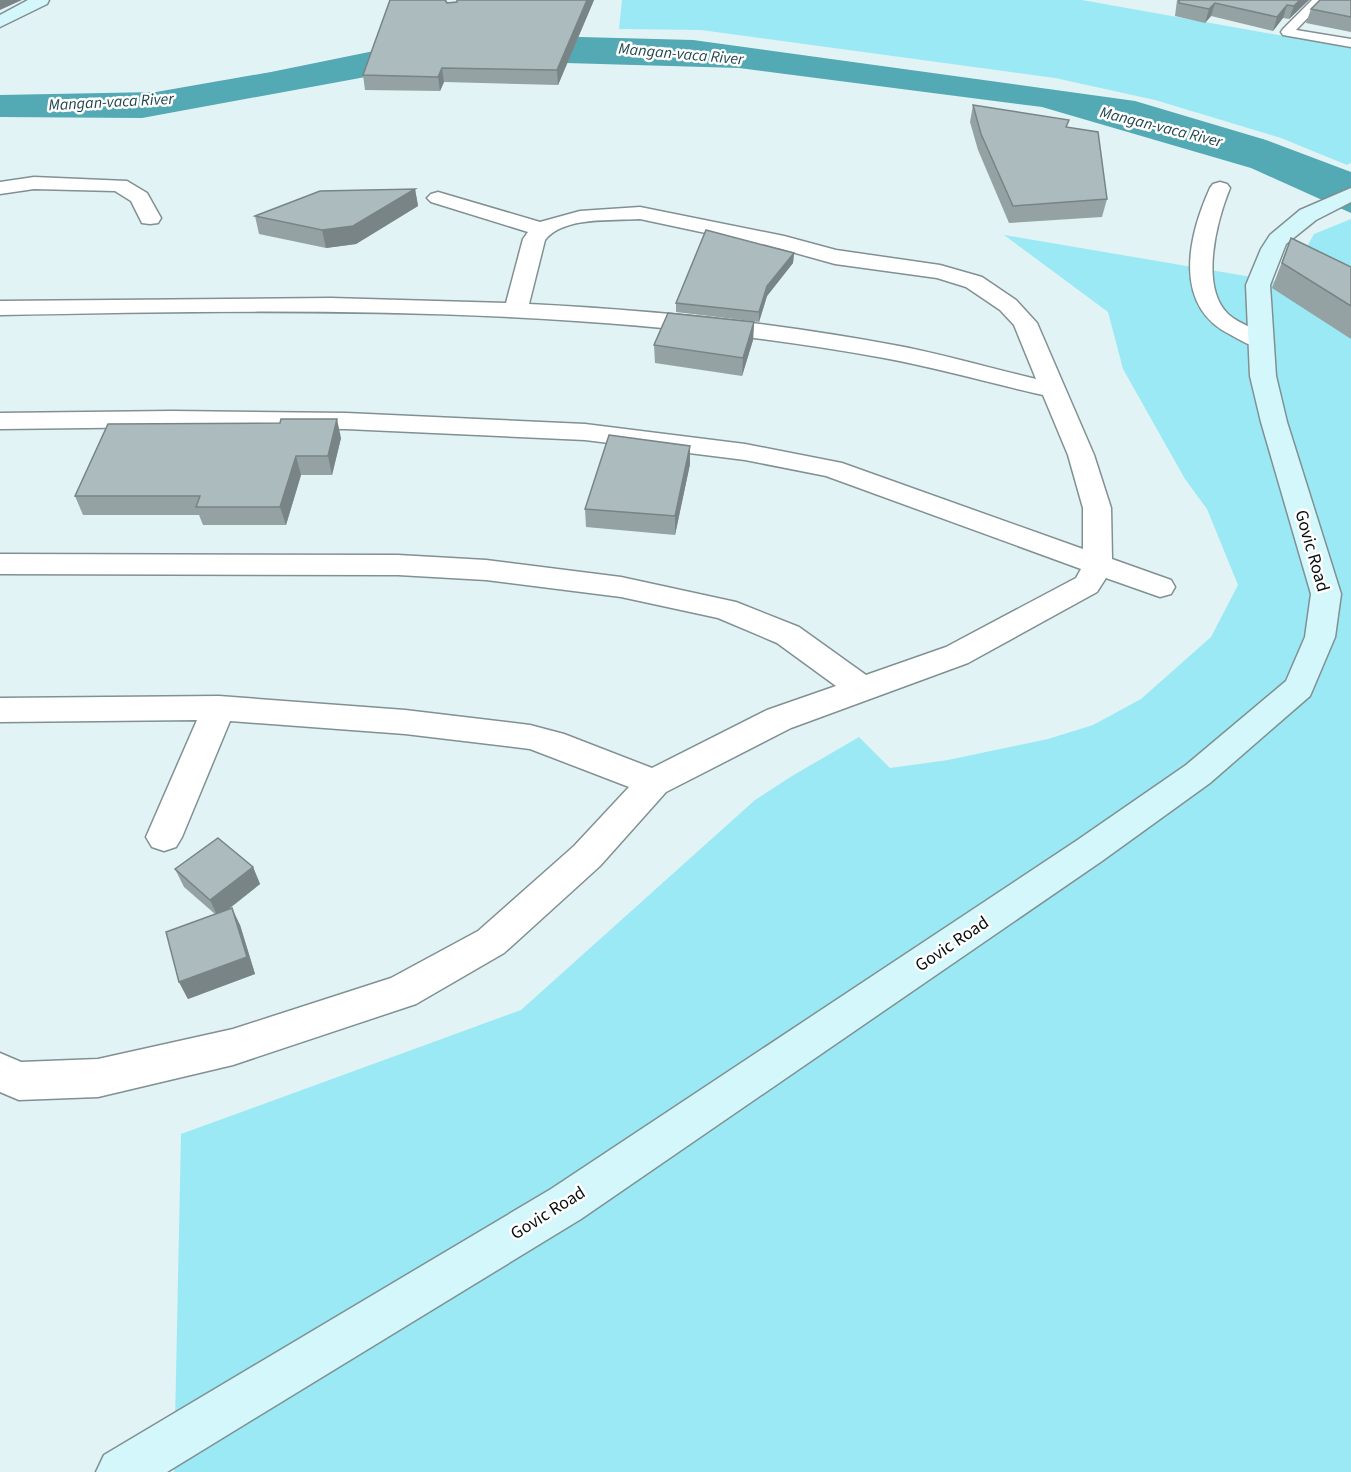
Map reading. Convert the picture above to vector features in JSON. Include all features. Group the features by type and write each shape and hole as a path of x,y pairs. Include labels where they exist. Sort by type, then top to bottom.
{"main road":[{"path":"0,22 41,0"},
{"name":"Govic Road","path":"121,1472 585,1191 1089,851 1198,774 1299,688 1320,638 1326,594 1274,422 1263,376 1258,285 1272,249 1278,240 1308,215 1351,194"}],"street":[{"path":"0,188 34,183 120,185 140,197 150,218"},
{"path":"1220,188 1203,238 1202,291 1219,318 1261,341"},
{"path":"438,198 542,229"},
{"path":"0,1072 19,1081 98,1078 233,1047 402,992 491,942 587,856 654,783 779,719 957,655 1043,611 1087,585 1098,565 1097,508 1081,455 1025,323 1008,305 974,282 940,272 835,257 774,241 640,213 580,217 556,222 542,229 534,239 516,309"},
{"path":"0,308 340,305 516,309 671,322 826,341 884,351 1052,390"},
{"path":"0,421 172,418 346,421 585,432 745,452 832,468 1160,587"},
{"path":"0,564 398,565 486,570 621,587 725,609 788,635 864,690"},
{"path":"0,710 219,708 405,722 530,737 552,743 654,783"},
{"path":"164,837 219,708"}],"lane":[{"path":"1319,0 1287,32 1351,44"}],"shaded area":[{"path":"622,0 1082,0 1351,48 1351,163 1347,165 1281,138 1155,100 1055,78 701,30 619,29"},
{"path":"1351,219 1351,1472 174,1472 181,1134 521,1010 755,800 859,737 890,768 948,760 1048,739 1093,725 1141,699 1211,637 1238,585 1207,509 1185,479 1123,369 1108,312 1004,235 1287,283 1314,234"}],"water":[{"name":"Mangan-vaca River","path":"543,36 693,40 1135,101 1266,140 1351,172 1351,213 1251,168 1042,107 739,68 447,62 142,118 0,117 0,95 156,92 374,51"}],"building":[{"path":"390,0 445,0 447,3 457,2 457,0 587,0 557,70 442,68 438,77 363,75"},
{"path":"1179,0 1300,0 1294,6 1287,5 1277,17 1215,3 1209,9 1179,3"},
{"path":"1320,0 1351,0 1351,17 1311,9"},
{"path":"973,105 1069,120 1066,127 1098,132 1107,199 1013,206 981,134"},
{"path":"415,189 353,226 322,230 255,216 320,191"},
{"path":"706,230 794,253 767,286 759,312 676,303"},
{"path":"1291,238 1351,267 1351,306 1282,263"},
{"path":"668,313 754,322 743,358 654,345"},
{"path":"281,419 337,419 328,456 296,456 280,507 196,507 200,496 75,496 108,424 280,423"},
{"path":"609,435 690,446 675,516 585,509"},
{"path":"218,838 253,867 210,900 175,869"},
{"path":"232,908 247,957 179,982 166,932"}]}
